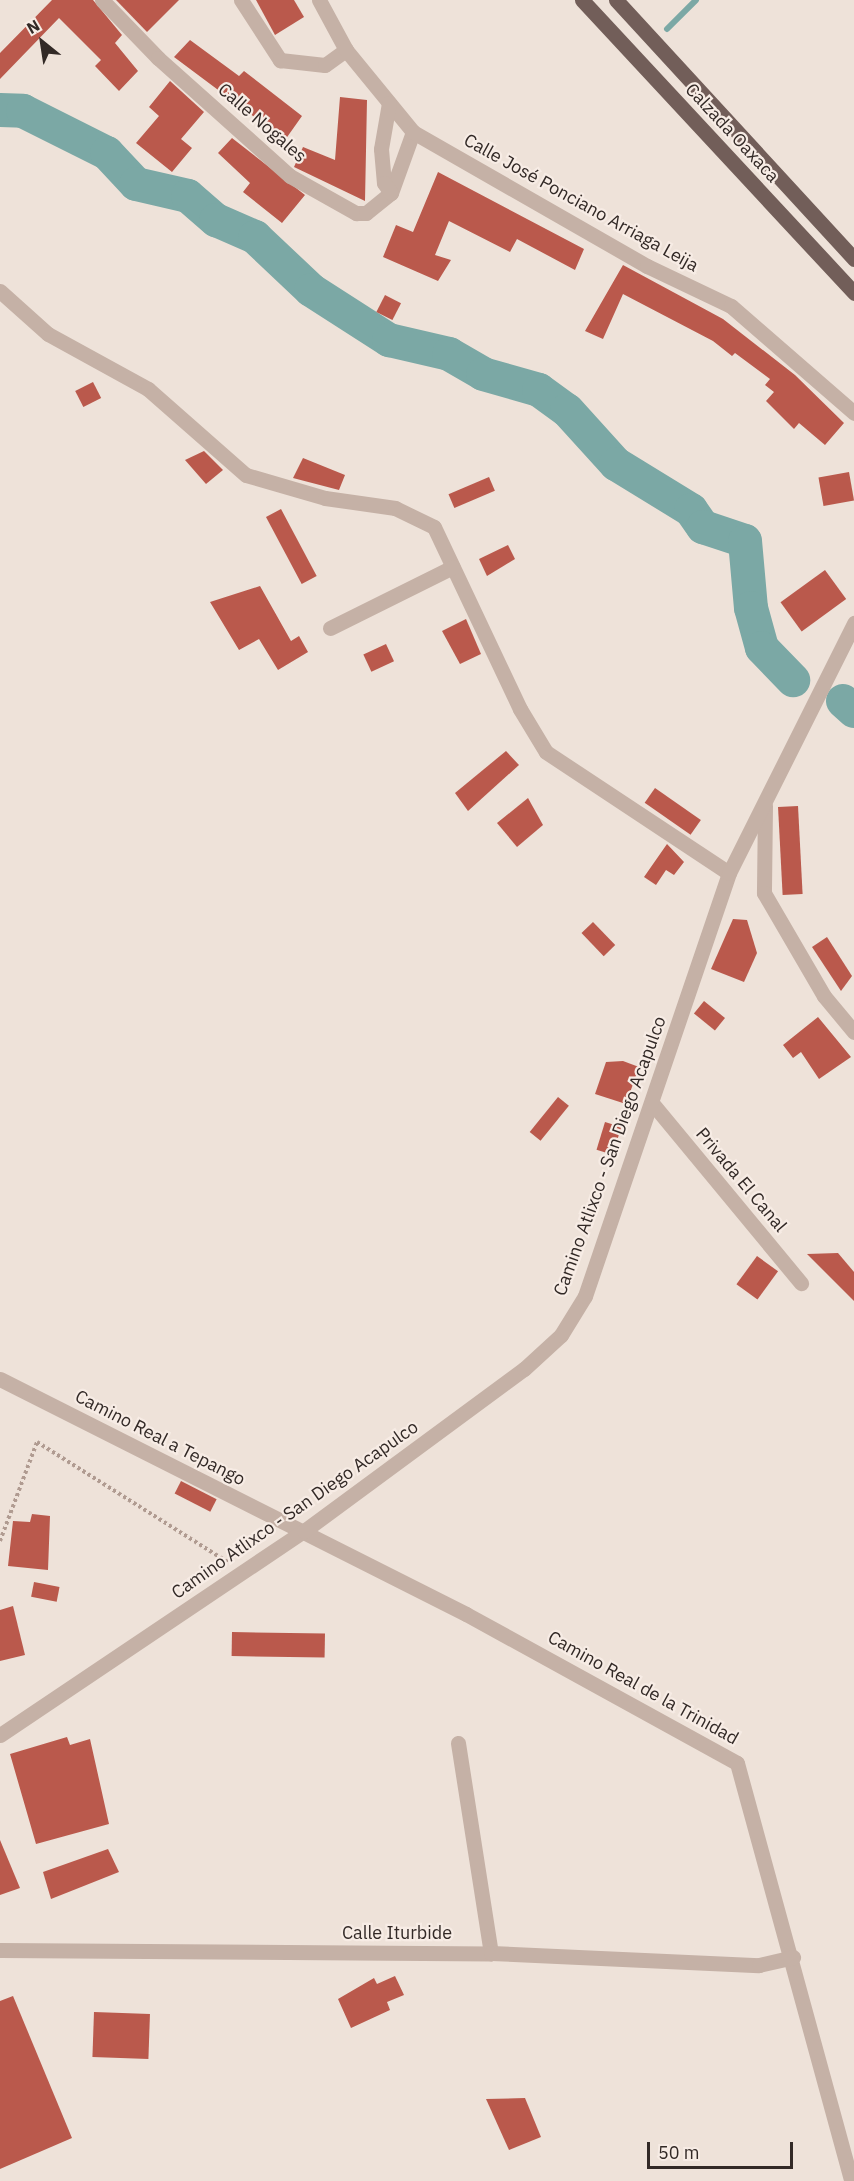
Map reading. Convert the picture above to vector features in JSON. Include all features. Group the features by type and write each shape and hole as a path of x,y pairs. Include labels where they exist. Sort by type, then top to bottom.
{"main road":[{"name":"Calzada Oaxaca","path":"582,0 854,293"},
{"name":"Calzada Oaxaca","path":"616,0 854,259"}],"street":[{"name":"Calle Nogales","path":"102,0 158,58 290,176 356,213 366,213 391,193"},
{"path":"240,0 280,60 325,65 346,50"},
{"name":"Calle José Ponciano Arriaga Leija","path":"319,0 346,50 413,132 638,260 731,306 854,413"},
{"path":"389,103 381,149 384,183 391,193"},
{"path":"391,193 413,132"},
{"path":"0,291 48,334 148,388 246,475 325,498 395,508 434,527 520,709 546,752 729,873"},
{"path":"330,628 453,567"},
{"name":"Camino Atlixco - San Diego Acapulco","path":"0,1735 303,1531 515,1376 561,1335 585,1296 729,873 854,623"},
{"path":"765,800 764,893 824,996 854,1032"},
{"name":"Privada El Canal","path":"652,1103 801,1283"},
{"name":"Camino Real a Tepango","path":"0,1379 303,1531"},
{"name":"Camino Real de la Trinidad","path":"303,1531 683,1729 737,1763 793,1957 851,2181"},
{"path":"458,1743 491,1953"},
{"name":"Calle Iturbide","path":"0,1950 491,1953 759,1965 793,1957"}],"path":[{"path":"0,1541 38,1442 243,1572"}],"building":[{"path":"52,0 93,0 122,35 115,43 138,71 119,91 95,66 101,60 59,18 0,79 0,53"},
{"path":"116,0 179,0 147,32"},
{"path":"256,0 294,0 304,17 275,35"},
{"path":"190,40 239,76 244,71 302,116 285,140 174,57"},
{"path":"170,81 204,112 181,139 192,148 172,172 136,143 159,116 149,107"},
{"path":"340,97 367,100 365,201 294,167 303,147 335,160"},
{"path":"232,138 305,195 282,223 243,192 250,183 218,153"},
{"path":"438,172 584,249 575,270 517,239 510,252 449,221 435,255 451,260 438,281 383,257 396,225 413,232"},
{"path":"623,265 723,319 795,375 844,423 825,445 799,423 794,429 766,401 774,392 765,385 770,379 735,353 732,356 713,341 623,294 603,339 585,331"},
{"path":"385,295 401,303 392,320 376,312"},
{"path":"93,382 101,398 83,407 75,391"},
{"path":"204,451 223,470 206,484 185,460"},
{"path":"303,458 345,475 339,490 293,478"},
{"path":"849,472 854,501 824,506 818,477"},
{"path":"489,477 495,491 454,508 448,494"},
{"path":"281,509 317,576 302,584 266,517"},
{"path":"508,545 515,559 487,576 479,559"},
{"path":"825,570 846,599 802,631 781,602"},
{"path":"260,586 291,641 299,636 308,652 278,670 259,639 239,650 210,602"},
{"path":"466,619 481,654 460,664 442,631"},
{"path":"386,644 394,661 371,672 363,655"},
{"path":"506,751 519,765 468,811 455,793"},
{"path":"655,788 701,820 691,835 645,803"},
{"path":"528,798 543,825 517,847 497,823"},
{"path":"798,806 803,894 783,895 778,807"},
{"path":"667,844 684,862 674,875 666,870 656,885 644,877"},
{"path":"733,919 747,920 757,953 744,982 711,969"},
{"path":"593,922 615,945 604,956 581,933"},
{"path":"827,937 852,976 841,991 812,947"},
{"path":"704,1001 725,1018 715,1030 694,1013"},
{"path":"818,1017 851,1057 819,1079 801,1052 793,1058 783,1045"},
{"path":"623,1061 639,1067 626,1104 595,1094 606,1062"},
{"path":"558,1097 569,1106 541,1141 530,1132"},
{"path":"605,1122 621,1127 613,1155 597,1150"},
{"path":"838,1253 854,1272 854,1301 807,1254"},
{"path":"757,1256 778,1271 757,1300 736,1284"},
{"path":"181,1481 217,1499 210,1512 175,1493"},
{"path":"32,1514 50,1516 48,1570 8,1566 13,1521 30,1522"},
{"path":"34,1582 60,1587 57,1602 31,1597"},
{"path":"13,1606 25,1655 0,1661 0,1610"},
{"path":"232,1632 325,1634 325,1658 232,1656"},
{"path":"67,1737 70,1745 90,1739 109,1824 36,1844 10,1754"},
{"path":"0,1840 20,1888 0,1895"},
{"path":"108,1849 119,1872 51,1899 43,1872"},
{"path":"395,1976 404,1995 387,2002 390,2010 351,2028 338,1999 374,1978 377,1984"},
{"path":"13,1996 72,2138 0,2169 0,2001"},
{"path":"94,2012 150,2014 148,2059 92,2057"},
{"path":"525,2098 541,2137 509,2150 486,2099"}],"waterway":[{"path":"667,29 696,0"},
{"path":"0,110 23,111 107,153 136,184 188,196 216,220 255,237 311,290 389,340 449,354 483,374 539,390 567,410 616,464 691,510 703,527 745,541 751,608 762,648 793,680"},
{"path":"843,701 854,711"}]}
